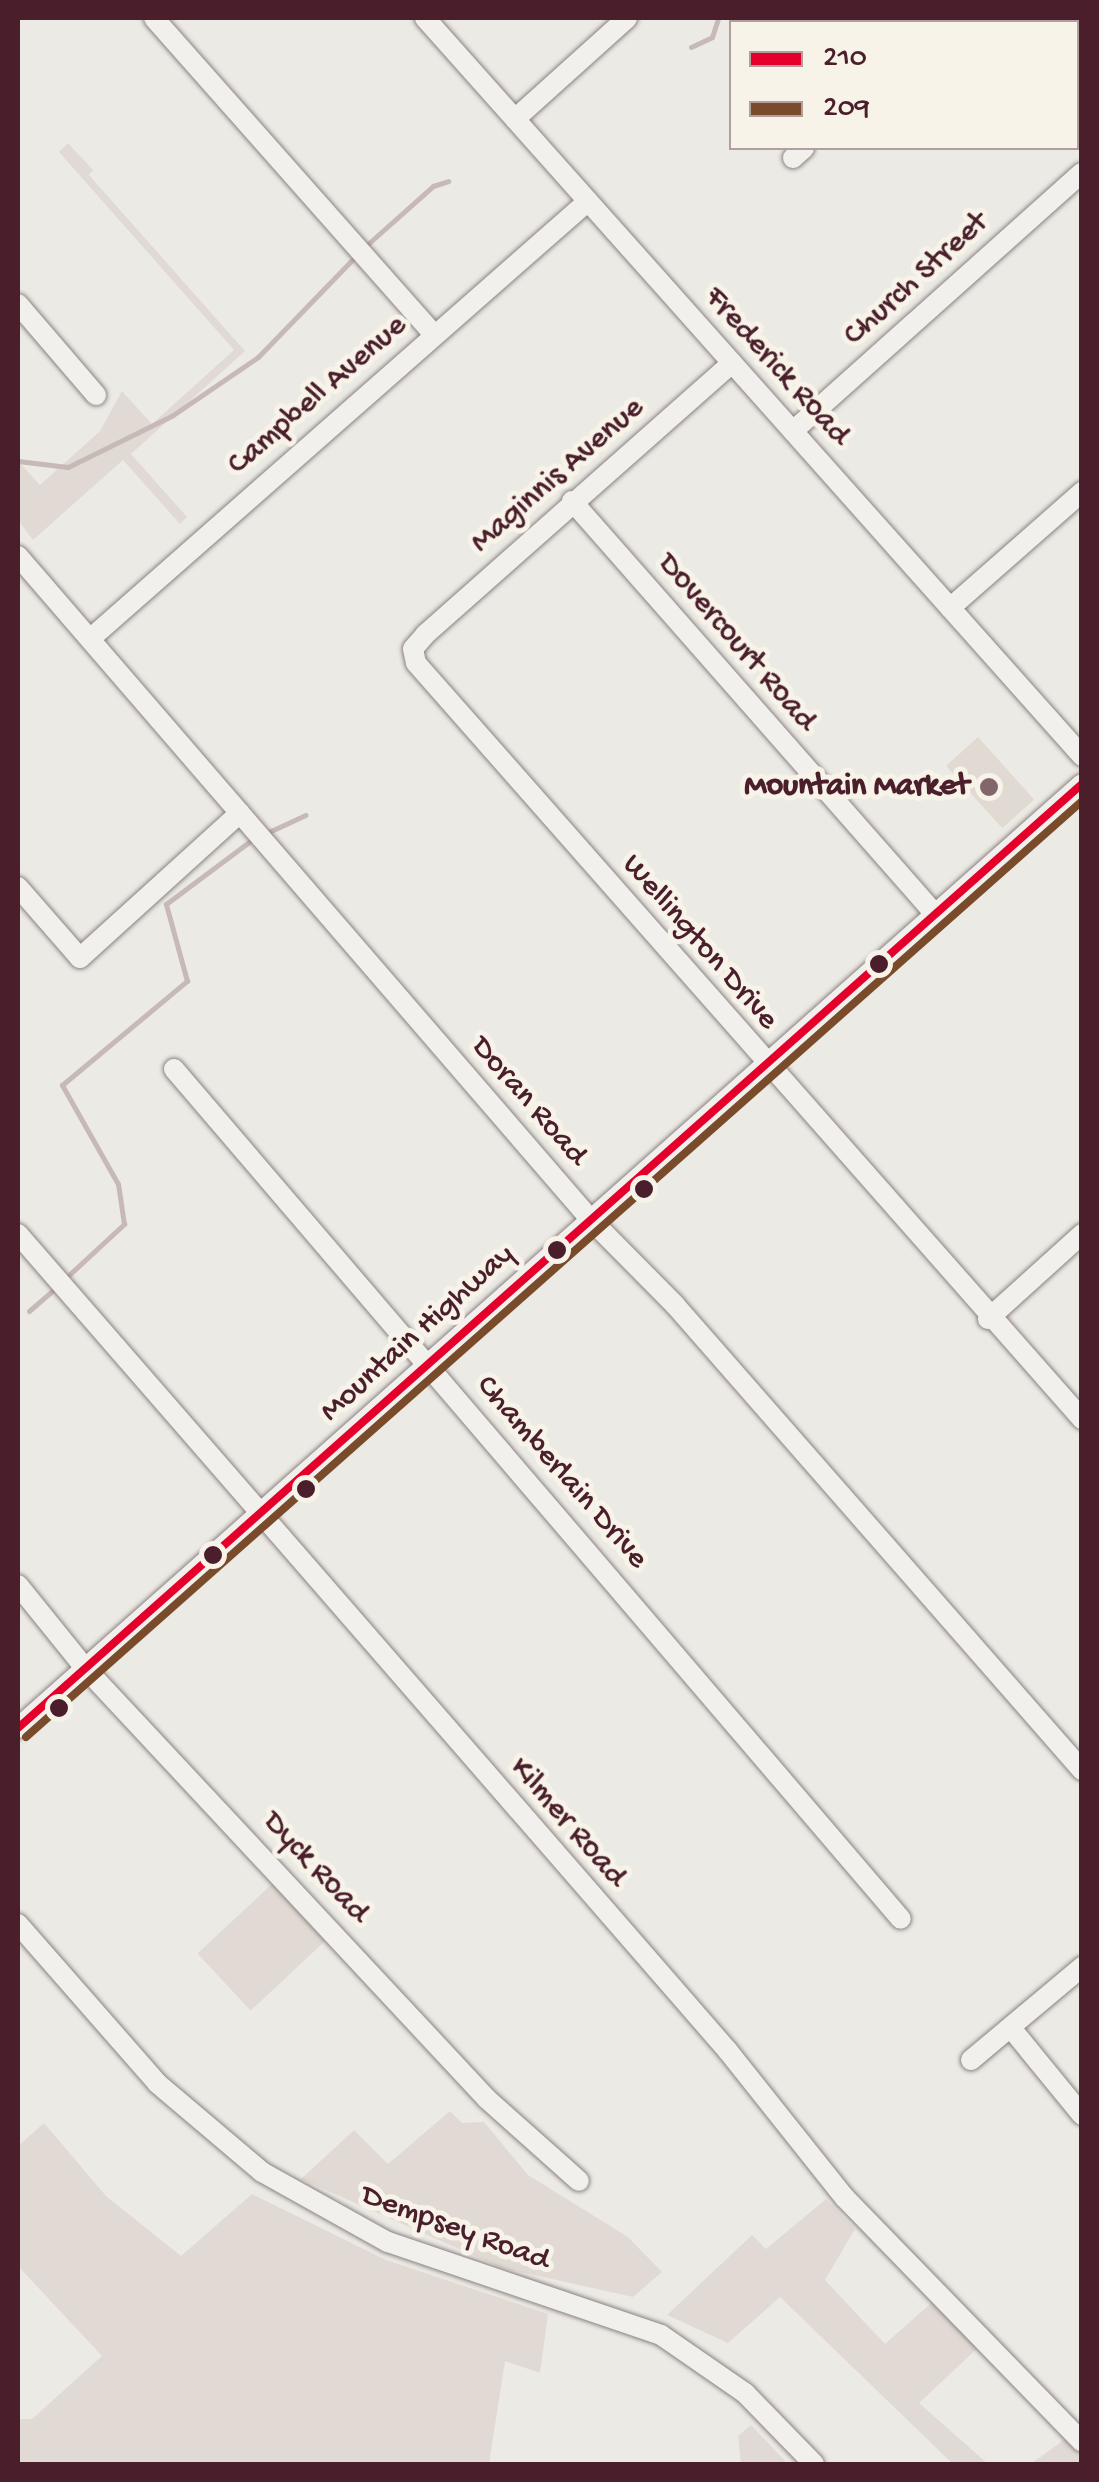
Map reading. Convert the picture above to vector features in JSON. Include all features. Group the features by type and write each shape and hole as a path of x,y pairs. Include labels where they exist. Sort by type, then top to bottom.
{"street":[{"path":"154,18 434,335"},
{"name":"Frederick Road","path":"426,18 1082,756"},
{"path":"515,119 627,18"},
{"name":"Church Street","path":"792,431 1082,173"},
{"name":"Campbell Avenue","path":"90,639 588,201"},
{"path":"18,304 96,395"},
{"name":"Maginnis Avenue","path":"425,635 572,501 732,364"},
{"path":"950,608 1082,492"},
{"name":"Dovercourt Road","path":"572,501 934,914"},
{"name":"Doran Road","path":"18,556 590,1219 675,1305 1082,1770"},
{"name":"Wellington Drive","path":"425,635 413,648 424,676 988,1319 1082,1419"},
{"name":"Mountain Highway","path":"18,1728 1082,784"},
{"path":"18,887 80,958 240,813"},
{"name":"Chamberlain Drive","path":"174,1069 900,1918"},
{"name":"Kilmer Road","path":"18,1234 728,2051 846,2198 1082,2442"},
{"path":"988,1319 1082,1234"},
{"name":"Dyck Road","path":"18,1584 85,1668 487,2100 579,2181"},
{"name":"Dempsey Road","path":"18,1924 157,2084 262,2172 388,2242 661,2335 745,2392 814,2464"},
{"path":"970,2060 1082,1967"},
{"path":"1011,2028 1082,2115"}],"shaded area":[{"path":"68,143 93,170 89,175 245,351 131,454 187,517 180,524 123,460 33,540 18,520 18,461 40,485 100,431 122,391 152,424 234,350 59,152"},
{"path":"978,737 1034,799 1002,828 946,766"},
{"path":"272,1884 325,1941 251,2011 197,1954"},
{"path":"450,2111 462,2123 484,2122 528,2175 628,2237 662,2272 633,2297 502,2268 301,2179 354,2130 388,2164"},
{"path":"44,2123 106,2196 181,2256 252,2194 386,2260 548,2314 540,2373 505,2361 489,2464 18,2464 18,2419 32,2419 102,2356 18,2266 18,2146"},
{"path":"826,2199 855,2229 825,2280 885,2344 938,2297 983,2343 919,2403 988,2464 953,2464 780,2297 728,2343 667,2315 752,2235 766,2249"},
{"path":"751,2425 788,2464 741,2464 738,2436"},
{"path":"1069,2436 1081,2449 1081,2464 1031,2464"}],"waterway":[{"path":"691,47 712,37 718,18"},
{"path":"369,243 433,186 448,181"},
{"path":"18,461 68,467 173,415 258,357 352,260"},
{"path":"271,831 305,815"},
{"path":"70,1274 124,1224 118,1184 62,1085 187,981 166,904 249,842"},
{"path":"29,1311 52,1291"}],"transit line":[{"name":"210","path":"18,1728 1082,784"},
{"name":"209","path":"26,1737 1082,801"}],"place":[{"name":"Mountain Market","path":"989,787"}]}
